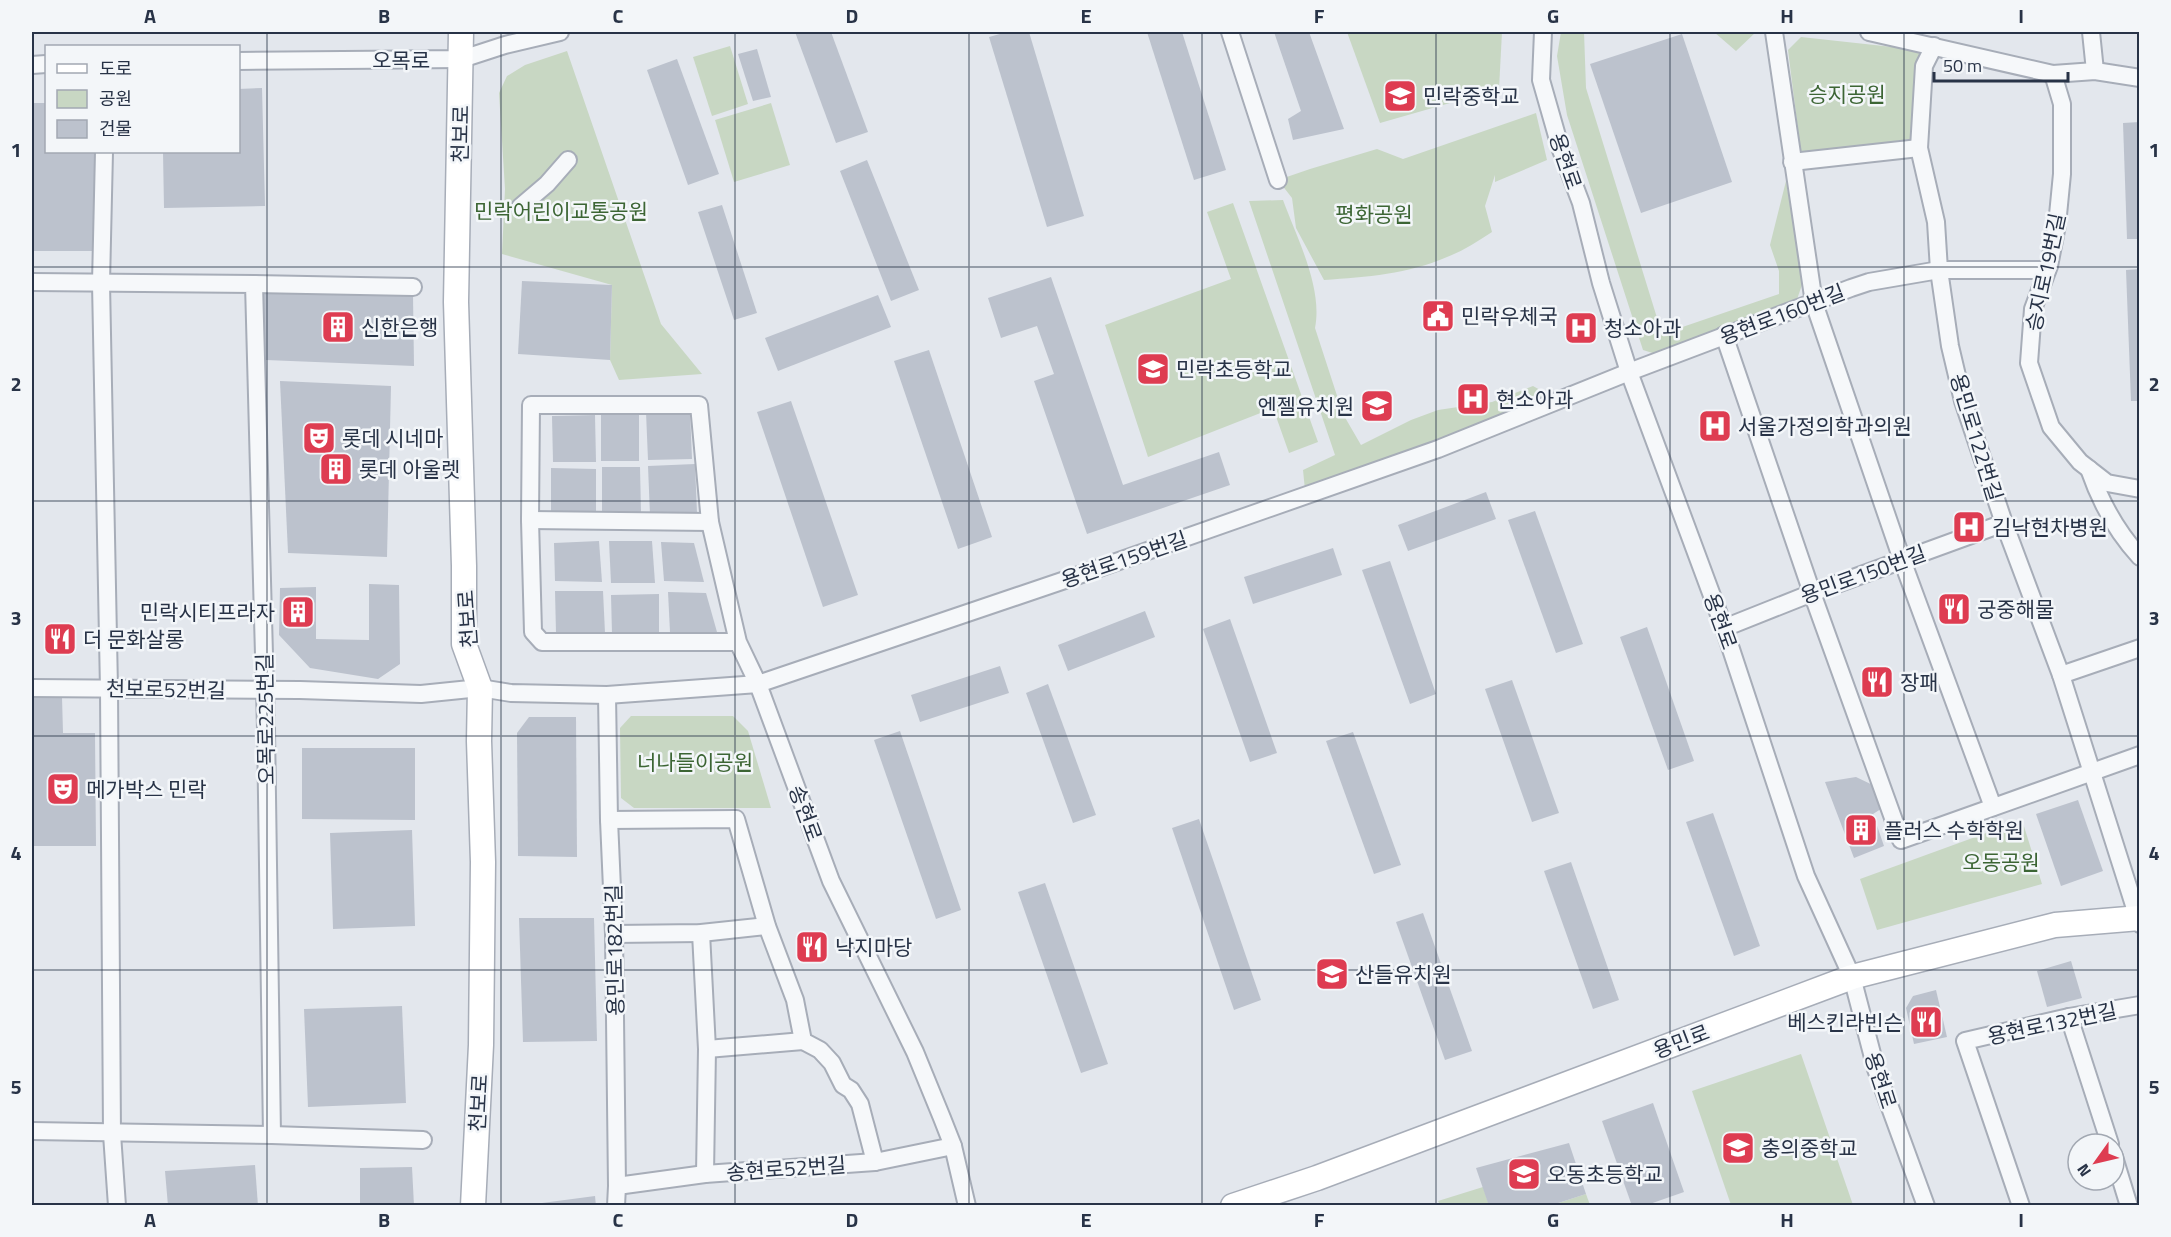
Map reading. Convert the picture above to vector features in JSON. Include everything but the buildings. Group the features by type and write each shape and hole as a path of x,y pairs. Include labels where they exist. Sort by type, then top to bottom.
{"main road":[{"name":"천보로","path":"461,32 456,302 464,644 480,688 479,741 483,862 481,1045 473,1206"},
{"name":"용민로","path":"1233,1206 1317,1178 1852,977 2055,925 2139,920"}],"street":[{"name":"오목로","path":"240,61 462,59 505,45 560,32"},
{"path":"1230,32 1278,180"},
{"name":"용현로","path":"1543,32 1541,80 1561,150 1581,203 1601,283 1629,372 1724,628 1806,876 1852,977 1876,1069 1926,1206"},
{"path":"1774,32 1814,303 1902,560 1993,807"},
{"path":"1869,32 2053,74 2095,71 2139,78"},
{"path":"2091,32 2095,71"},
{"name":"용민로122번길","path":"1934,46 1924,66 1919,148 1936,222 1939,270 1950,346 1963,401 2004,523 2061,675 2139,920"},
{"name":"승지로19번길","path":"2053,74 2062,104 2062,174 2057,225 2048,270 2033,309 2029,363 2051,427 2080,462 2107,483 2139,489"},
{"path":"1792,162 1919,148"},
{"path":"104,153 101,283 109,689 112,1134 117,1206"},
{"path":"520,207 547,184 568,160"},
{"name":"용현로160번길","path":"1629,372 1869,282 1939,270 2048,270"},
{"path":"32,282 413,287"},
{"name":"오목로225번길","path":"254,284 265,691 272,1135"},
{"path":"1724,335 1812,592 1901,840 2139,755"},
{"name":"용현로159번길","path":"480,688 511,693 607,695 758,684 1062,581 1438,449 1629,372"},
{"name":"송현로","path":"530,520 531,405 699,405 710,522 738,642 758,684 831,881 915,1052 953,1146 967,1206"},
{"path":"2089,469 2098,496 2115,525 2139,557"},
{"path":"710,522 530,520 533,632 542,642 738,642"},
{"name":"용민로150번길","path":"1724,628 1812,592 2004,523"},
{"path":"2061,675 2139,648"},
{"name":"천보로52번길","path":"32,688 421,694 480,688"},
{"name":"용민로182번길","path":"607,695 614,934 616,1206"},
{"path":"609,820 736,819 767,926 795,1000 803,1041"},
{"path":"614,934 701,933 767,926"},
{"path":"701,933 707,1049 705,1174"},
{"name":"용현로132번길","path":"2020,1206 1965,1041 2069,1017 2139,1005"},
{"path":"2069,1017 2106,1132"},
{"path":"707,1049 803,1041 820,1050 832,1063 843,1085 851,1090 860,1104 875,1162"},
{"path":"32,1131 423,1140"},
{"name":"송현로52번길","path":"617,1186 705,1174 875,1162 953,1146"}],"green space":[{"path":"1347,32 1502,32 1499,89 1380,123"},
{"path":"1561,32 1584,32 1586,88 1662,334 1779,294 1779,271 1770,245 1786,181 1803,282 1795,305 1659,355 1643,350 1567,115 1557,56"},
{"path":"1714,32 1756,32 1736,51"},
{"name":"승지공원","path":"1801,37 1920,50 1911,139 1801,154 1788,50"},
{"path":"730,46 748,104 712,116 693,57"},
{"name":"민락어린이교통공원","path":"567,51 661,324 702,374 619,380 610,360 612,285 502,254 505,189 499,93 507,76 525,65"},
{"path":"771,103 790,165 734,182 715,120"},
{"name":"평화공원","path":"1536,113 1547,160 1495,182 1495,175 1485,206 1492,232 1459,252 1432,263 1372,276 1324,280 1296,228 1292,198 1278,180 1377,149 1403,159"},
{"path":"1283,200 1312,280 1315,296 1315,328 1343,414 1361,445 1411,420 1438,410 1492,402 1533,386 1551,396 1420,450 1305,490 1303,470 1335,455 1249,201"},
{"path":"1233,203 1318,442 1289,453 1273,408 1148,457 1105,325 1231,279 1207,212"},
{"name":"너나들이공원","path":"631,716 733,716 748,731 771,808 634,808 621,798 620,728"},
{"name":"오동공원","path":"2022,820 2042,884 1877,930 1860,879"},
{"path":"1801,1054 1853,1205 1731,1205 1692,1091"},
{"path":"1483,1187 1489,1205 1440,1205 1438,1201"},
{"path":"1586,1194 1590,1205 1549,1206"}],"place":[{"name":"민락중학교","path":"1400,96"},
{"name":"민락우체국","path":"1438,316"},
{"name":"신한은행","path":"338,327"},
{"name":"청소아과","path":"1581,328"},
{"name":"민락초등학교","path":"1153,369"},
{"name":"현소아과","path":"1473,399"},
{"name":"엔젤유치원","path":"1377,406"},
{"name":"서울가정의학과의원","path":"1715,426"},
{"name":"롯데 시네마","path":"319,438"},
{"name":"롯데 아울렛","path":"336,469"},
{"name":"김낙현차병원","path":"1969,527"},
{"name":"궁중해물","path":"1954,609"},
{"name":"민락시티프라자","path":"298,612"},
{"name":"더 문화살롱","path":"60,639"},
{"name":"장패","path":"1877,682"},
{"name":"메가박스 민락","path":"63,789"},
{"name":"플러스 수학학원","path":"1861,830"},
{"name":"낙지마당","path":"812,947"},
{"name":"산들유치원","path":"1332,974"},
{"name":"베스킨라빈슨","path":"1926,1022"},
{"name":"충의중학교","path":"1738,1148"},
{"name":"오동초등학교","path":"1524,1174"}]}
